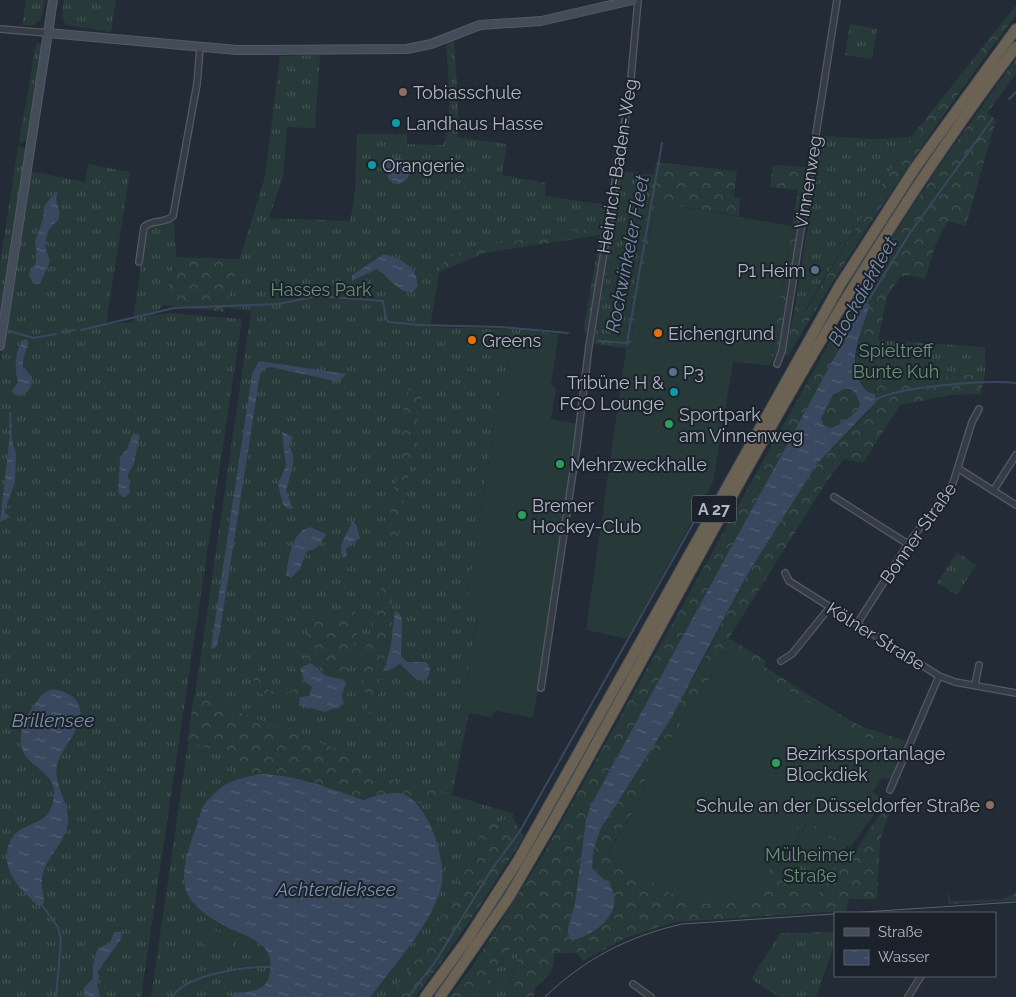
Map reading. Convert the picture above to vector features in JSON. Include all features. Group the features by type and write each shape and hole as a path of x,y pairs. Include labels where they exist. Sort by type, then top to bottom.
{"highway":[{"name":"A 27","path":"425,997 467,940 519,859 840,285 920,160 1016,29"},
{"name":"A 27","path":"440,997 509,897 538,848 851,289 937,156 1016,47"}],"main road":[{"path":"0,346 53,0"},
{"path":"48,33 200,47 294,51 407,49 432,44 480,25 541,21 633,0"}],"street":[{"path":"596,9 597,0"},
{"name":"Heinrich-Baden-Weg","path":"540,688 578,445 589,346 630,89 638,0"},
{"name":"Vinnenweg","path":"777,364 782,351 837,0"},
{"path":"0,29 48,33"},
{"path":"139,262 144,227 147,224 169,220 173,216 197,84 200,47"},
{"name":"Bonner Straße","path":"856,624 908,544 953,483 959,469 972,422 979,409"},
{"path":"993,491 1016,455"},
{"path":"959,469 1016,505"},
{"path":"834,497 908,544"},
{"name":"Kölner Straße","path":"785,572 789,581 939,676 1016,692"},
{"path":"781,661 792,654 830,607"},
{"path":"975,685 979,665"},
{"path":"890,790 939,676"},
{"path":"908,997 920,977"},
{"path":"633,984 651,997"}],"green space":[{"path":"26,0 45,0 41,19 34,25 22,25"},
{"path":"64,0 116,0 111,32 66,25 62,16"},
{"path":"1016,5 1016,15 898,182 788,356 785,354 795,307 805,312 911,137"},
{"path":"850,24 877,29 872,59 845,55"},
{"name":"Hasses Park","path":"454,39 459,124 457,137 507,144 502,175 546,183 545,196 608,205 605,226 465,249 441,264 430,327 514,329 558,334 558,339 514,335 506,376 502,376 466,606 478,608 462,712 469,713 452,795 514,814 512,817 483,828 464,873 442,916 417,958 388,997 151,997 251,311 225,308 265,176 280,56 320,55 315,128 287,127 283,177 269,218 350,221 355,192 357,134 407,134 407,144 443,145 449,109 446,44"},
{"path":"36,43 42,43 41,68 29,141 19,142"},
{"path":"1016,59 1016,74 987,113 996,120 966,226 948,221 935,246 925,279 908,275 900,277 887,297 874,367 880,383 985,373 981,394 951,395 900,405 863,463 844,459 827,481 729,638 765,660 765,667 849,720 905,741 901,749 859,735 727,651 646,778 642,797 607,853 803,818 846,845 844,848 806,824 775,873 816,899 844,855 851,859 875,821 893,802 880,840 877,899 849,899 846,911 674,922 626,938 583,961 577,953 554,953 552,969 545,980 535,987 534,997 525,997 517,989 509,987 519,953 519,936 477,997 449,997 473,965 543,855 866,277 939,166","holes":["864,303 870,304 860,338 856,364 862,385 871,393 870,410 817,464 747,575 699,668 601,828 594,848 592,867 610,886 603,924 579,939 568,927 575,903 586,819 592,803"]},
{"path":"822,136 876,139 911,137 804,312 795,307"},
{"path":"18,146 26,148 28,151 0,330 0,264"},
{"path":"656,162 737,171 734,197 740,198 739,216 655,202 630,349 594,344 620,170 622,171 598,333 625,338"},
{"path":"88,164 130,172 106,324 133,322 146,228 150,225 174,221 176,257 164,305 152,316 168,313 242,319 141,997 0,997 0,363 30,171 85,182"},
{"path":"773,165 807,167 778,351 769,366 765,365 771,357 798,190 770,187"},
{"path":"622,171 654,175 625,338 598,333"},
{"name":"Sportpark am Vinnenweg","path":"655,202 792,226 771,357 765,365 733,362 713,483 627,639 586,630 626,349 630,349"},
{"path":"605,226 589,334 583,332 600,235 485,253 440,272 441,264 465,249"},
{"path":"176,257 240,259 224,312 164,305"},
{"name":"Bremer Hockey-Club","path":"514,335 558,339 551,384 556,389 551,419 578,424 544,659 533,718 496,711 491,717 462,712 478,609 466,606 502,375 506,375"},
{"name":"Spieltreff Bunte Kuh","path":"878,340 985,347 985,373 880,383 874,367"},
{"path":"414,382 424,385 417,424 417,448 412,458 401,511 399,540 393,544 390,538 391,501 400,466 401,421 409,389"},
{"path":"844,389 851,389 856,394 860,405 858,409 848,419 831,428 823,425 821,419 833,395"},
{"path":"957,552 976,565 957,595 937,583"},
{"path":"385,579 390,581 392,605 390,645 383,668 383,671 388,671 386,675 380,675 378,678 383,683 383,690 379,693 373,713 367,712 361,664 373,628 369,619 381,609 378,596"},
{"path":"354,610 357,614 355,619 358,626 350,665 340,676 328,675 317,665 306,663 307,660 299,650 319,614 348,618 351,611"},
{"name":"Bezirkssportanlage Blockdiek","path":"727,651 859,735 901,749 891,779 882,778 873,792 884,799 883,802 850,848 803,818 750,900 689,905 607,854 642,797 646,778"},
{"path":"258,660 259,677 267,690 290,694 299,684 301,677 310,686 307,695 300,696 298,702 262,694 254,684 255,661"},
{"path":"194,695 358,757 364,773 452,795 451,802 432,796 427,804 415,802 401,794 377,795 364,800 298,780 259,774 230,782 241,757 187,742"},
{"path":"512,817 524,836 458,938 415,997 388,997 417,958 442,916 464,873 483,827"},
{"name":"Mülheimer Straße","path":"807,824 847,850 816,899 775,873"},
{"path":"807,824 844,848 828,875 803,859 807,853 794,844"},
{"path":"948,890 951,901 1002,899 1016,893 1016,901 948,904"},
{"path":"205,928 236,937 231,952 201,943"},
{"path":"834,932 834,946 816,997 779,997 751,979 780,933"},
{"path":"520,935 519,953 510,982 526,997 477,997"}],"water":[{"path":"389,158 401,159 411,168 409,176 403,182 398,184 389,180 385,167"},
{"path":"58,192 56,199 59,219 49,229 45,246 50,261 40,284 34,284 29,276 30,269 35,265 37,254 35,242 43,219 44,206"},
{"path":"384,254 397,258 411,268 417,279 418,286 413,292 398,288 377,269 352,281 352,275"},
{"path":"864,303 870,304 855,354 855,365 860,381 866,390 875,394 876,402 817,464 747,575 670,720 601,828 594,848 592,867 611,887 614,906 611,914 598,928 581,938 572,940 568,934 568,927 575,903 586,819 592,803","holes":["844,389 851,389 856,394 860,405 858,409 848,419 831,428 823,425 821,419 833,395"]},
{"path":"25,339 28,341 23,367 32,377 32,381 28,391 15,395 12,390 18,383 16,367 18,349"},
{"path":"259,361 346,374 339,382 271,367 265,368 260,374 222,618 217,646 213,649 211,647 252,374"},
{"path":"9,412 11,412 12,440 16,453 15,483 4,512 10,517 0,522 10,434"},
{"path":"282,432 293,437 289,446 292,452 293,463 286,492 293,508 289,509 283,505 278,484 286,466"},
{"path":"133,433 140,435 134,463 128,475 130,493 124,498 118,493 120,457 127,449"},
{"path":"352,521 356,524 360,538 346,549 347,555 343,558 341,548"},
{"path":"310,527 326,534 318,546 306,552 300,569 291,578 286,575 292,546 299,534"},
{"path":"395,611 400,614 402,619 401,656 407,662 426,662 430,668 429,676 423,681 416,679 400,664 388,671 384,671 391,645"},
{"path":"310,663 327,676 346,682 342,696 344,704 325,712 299,705 300,697 309,696 312,687 304,681 300,668"},
{"name":"Brillensee","path":"52,689 71,695 80,708 80,716 78,725 57,765 57,780 68,814 67,829 43,872 44,903 38,906 12,876 7,861 7,852 10,841 15,834 42,819 53,803 52,784 47,776 31,762 21,744 22,731 29,713 41,696"},
{"name":"Achterdieksee","path":"259,774 299,779 364,800 388,794 402,794 412,799 428,821 439,849 442,864 441,888 437,901 417,936 370,997 232,997 233,993 254,990 264,986 269,977 271,965 269,956 259,942 216,921 194,904 184,883 185,864 190,844 203,807 207,801 226,784"},
{"path":"114,932 122,932 121,939 98,971 99,978 97,984 100,997 85,997 83,989 93,978 93,964 98,948 110,943"}],"waterway":[{"name":"Blockdiekfleet","path":"1009,99 1016,92"},
{"name":"Blockdiekfleet","path":"866,304 910,233 993,118"},
{"name":"Rockwinkeler Fleet","path":"598,341 627,343 662,143"},
{"name":"Rockwinkeler Fleet","path":"81,330 174,308 278,304 318,296 383,301 386,319 389,322 420,325 501,327 568,333"},
{"name":"Rockwinkeler Fleet","path":"62,332 75,330"},
{"name":"Rockwinkeler Fleet","path":"9,331 34,338 56,334"},
{"name":"Blockdiekfleet","path":"874,401 901,391 943,385 986,382 1016,383"},
{"path":"408,997 435,962 492,869 520,831 699,513"},
{"path":"41,904 58,927 61,940 56,997"},
{"path":"172,997 190,982 203,977 233,970 271,967"}],"tram line":[{"path":"864,912 1016,902"},
{"path":"545,997 575,971 592,960 626,942 662,929 682,924 834,914"}],"place":[{"name":"Tobiasschule","path":"403,92"},
{"name":"Landhaus Hasse","path":"396,123"},
{"name":"Orangerie","path":"372,165"},
{"name":"P1 Heim","path":"815,270"},
{"name":"Eichengrund","path":"658,333"},
{"name":"Greens","path":"472,340"},
{"name":"P3","path":"673,372"},
{"name":"Tribüne H & FCO Lounge","path":"674,392"},
{"name":"Sportpark am Vinnenweg","path":"669,424"},
{"name":"Mehrzweckhalle","path":"560,464"},
{"name":"Bremer Hockey-Club","path":"522,515"},
{"name":"Bezirkssportanlage Blockdiek","path":"776,763"},
{"name":"Schule an der Düsseldorfer Straße","path":"990,805"}]}
